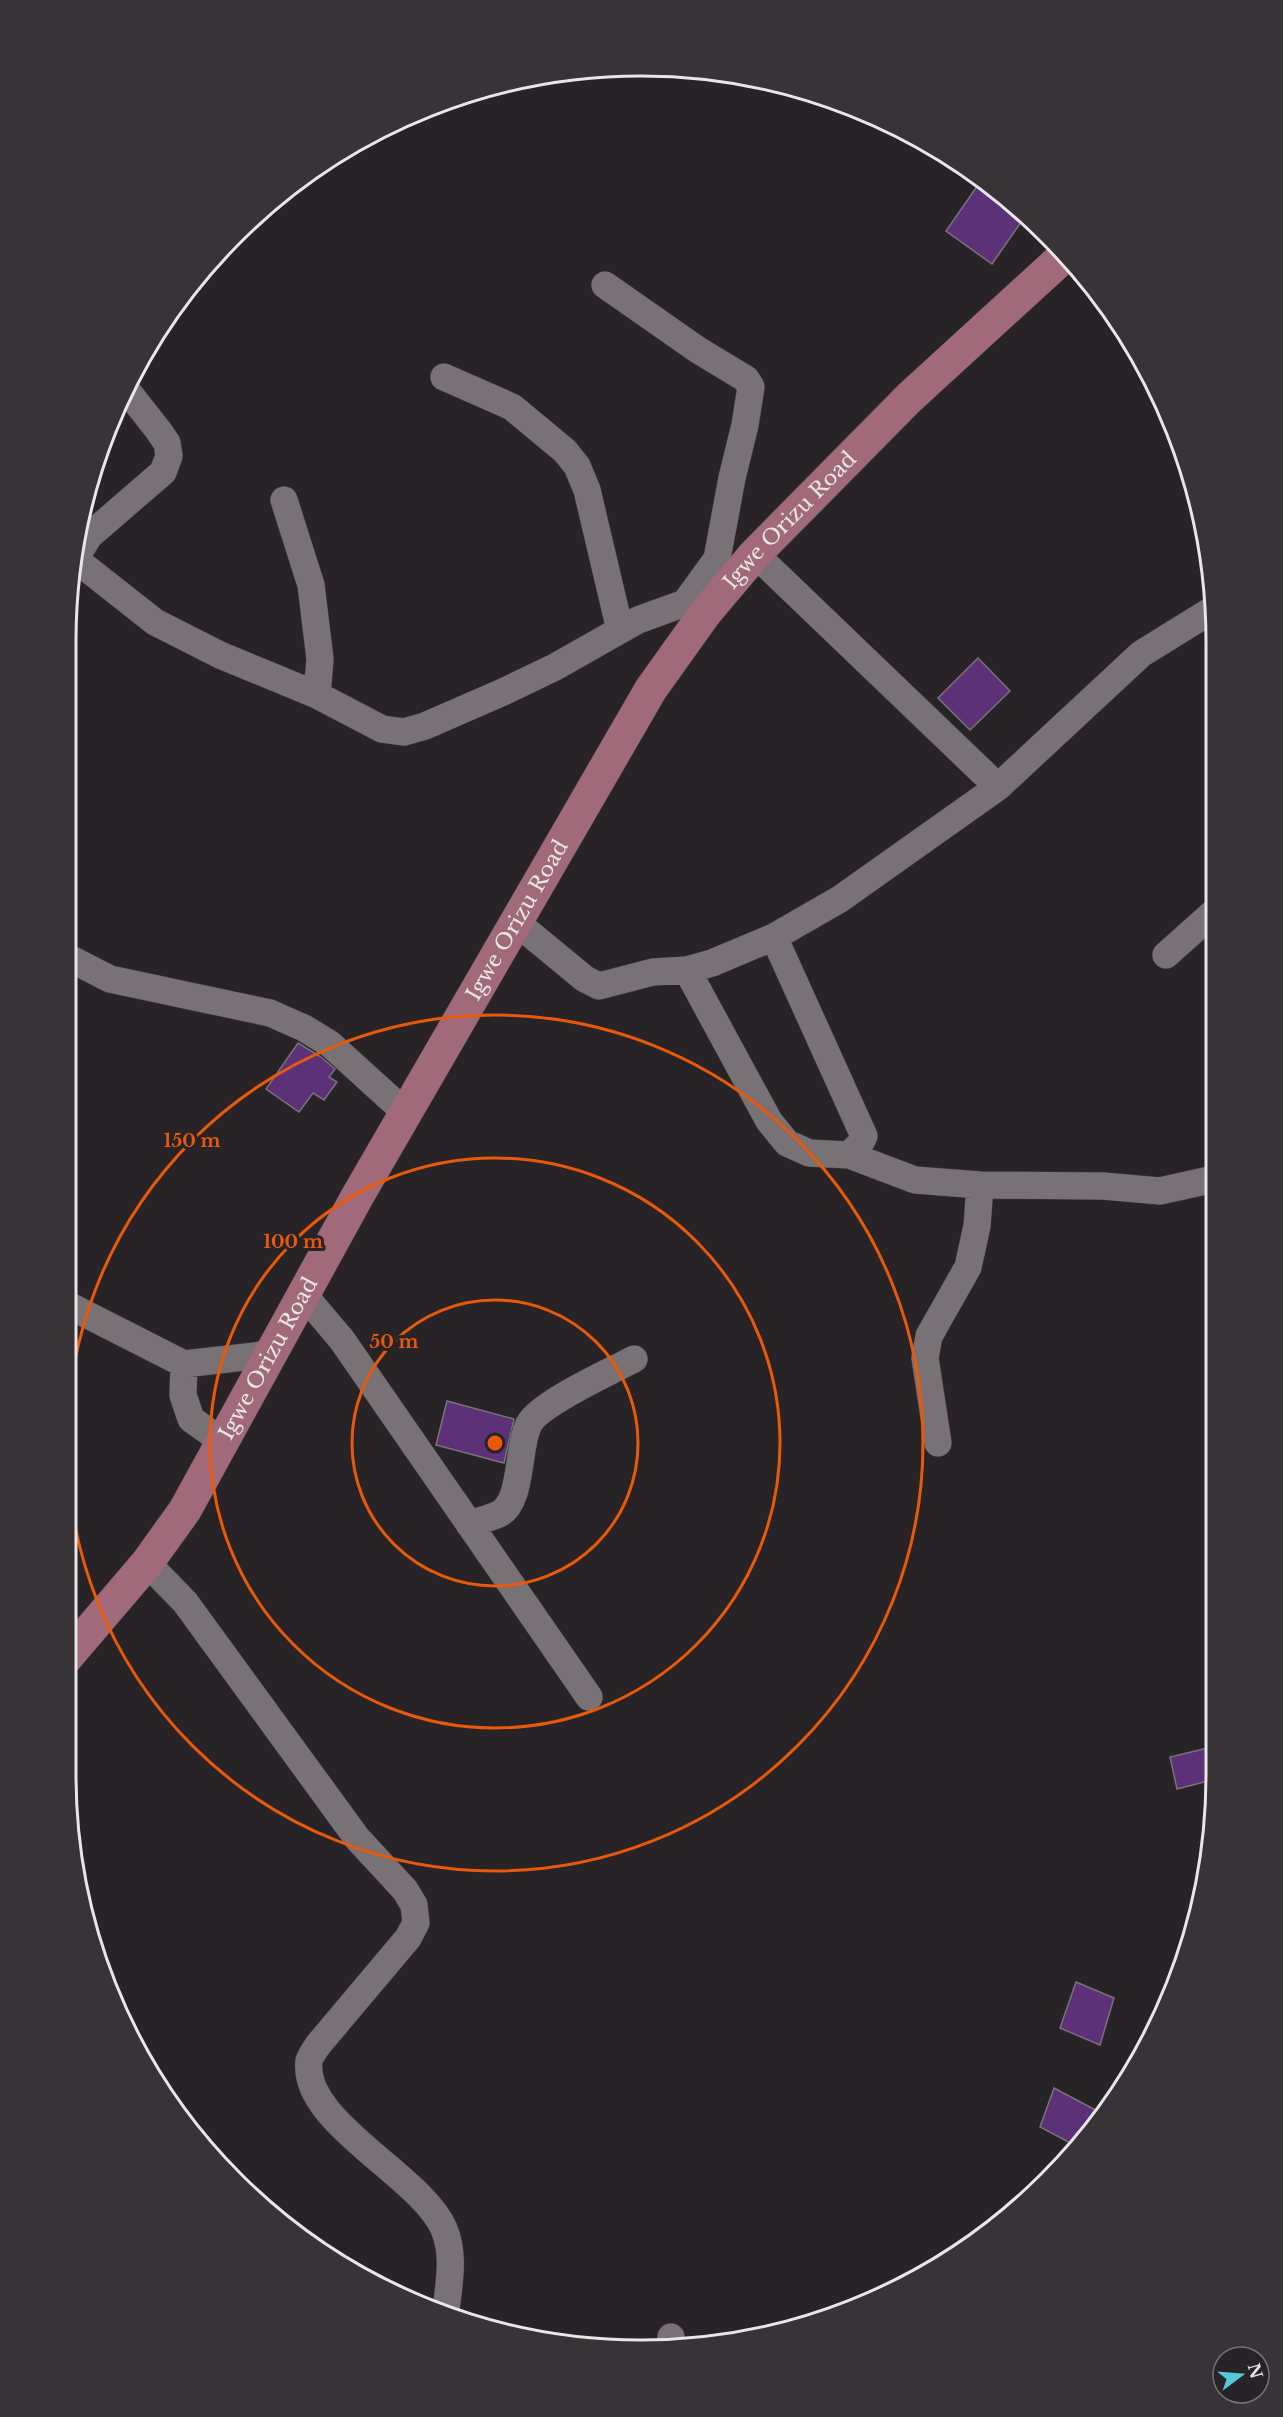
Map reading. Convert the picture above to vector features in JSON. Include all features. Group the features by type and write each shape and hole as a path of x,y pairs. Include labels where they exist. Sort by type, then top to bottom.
{"main road":[{"name":"Igwe Orizu Road","path":"76,1646 147,1563 185,1510 406,1113 517,923 696,607 725,569 755,554 909,398 1059,261"}],"street":[{"path":"605,285 698,350 746,379 750,387 745,425 728,498 725,569"},
{"path":"444,377 512,407 565,451 577,466 587,490 620,630"},
{"path":"85,542 89,536 163,472 169,456 167,443 132,398"},
{"path":"284,500 311,585 320,659 317,695"},
{"path":"755,554 998,787"},
{"path":"82,564 155,622 220,655 317,695 382,729 404,732 425,726 503,692 555,667 638,620 696,607"},
{"path":"517,923 585,979 599,986 653,972 687,970 712,963 774,937 840,899 998,787 1141,654 1205,614"},
{"path":"1166,955 1206,920"},
{"path":"774,937 864,1136 860,1144 849,1155"},
{"path":"76,961 110,978 270,1013 304,1028 330,1044 406,1113"},
{"path":"687,970 769,1121 787,1143 809,1153 849,1155 915,1180 980,1185 1059,1185 1160,1191 1206,1181"},
{"path":"938,1443 925,1358 929,1336 968,1267 976,1226 980,1185"},
{"path":"304,1295 342,1340 589,1697"},
{"path":"76,1310 184,1364 271,1354"},
{"path":"469,1524 501,1513 509,1505 529,1424 538,1414 561,1398 634,1359"},
{"path":"184,1364 183,1395 191,1419 223,1443"},
{"path":"147,1563 185,1602 357,1838 405,1890 414,1905 416,1923 408,1938 318,2045 309,2061 312,2083 324,2108 438,2217 450,2248 447,2306"}],"building":[{"path":"976,187 1020,223 992,264 946,231"},
{"path":"978,658 1010,691 970,730 938,698"},
{"path":"298,1043 335,1069 329,1077 337,1082 324,1100 313,1093 299,1112 266,1089"},
{"path":"447,1401 514,1419 504,1463 436,1445"},
{"path":"1206,1748 1206,1782 1177,1789 1170,1757"},
{"path":"1076,1982 1114,1998 1100,2045 1060,2028"},
{"path":"1054,2088 1096,2110 1070,2143 1040,2127"}]}
